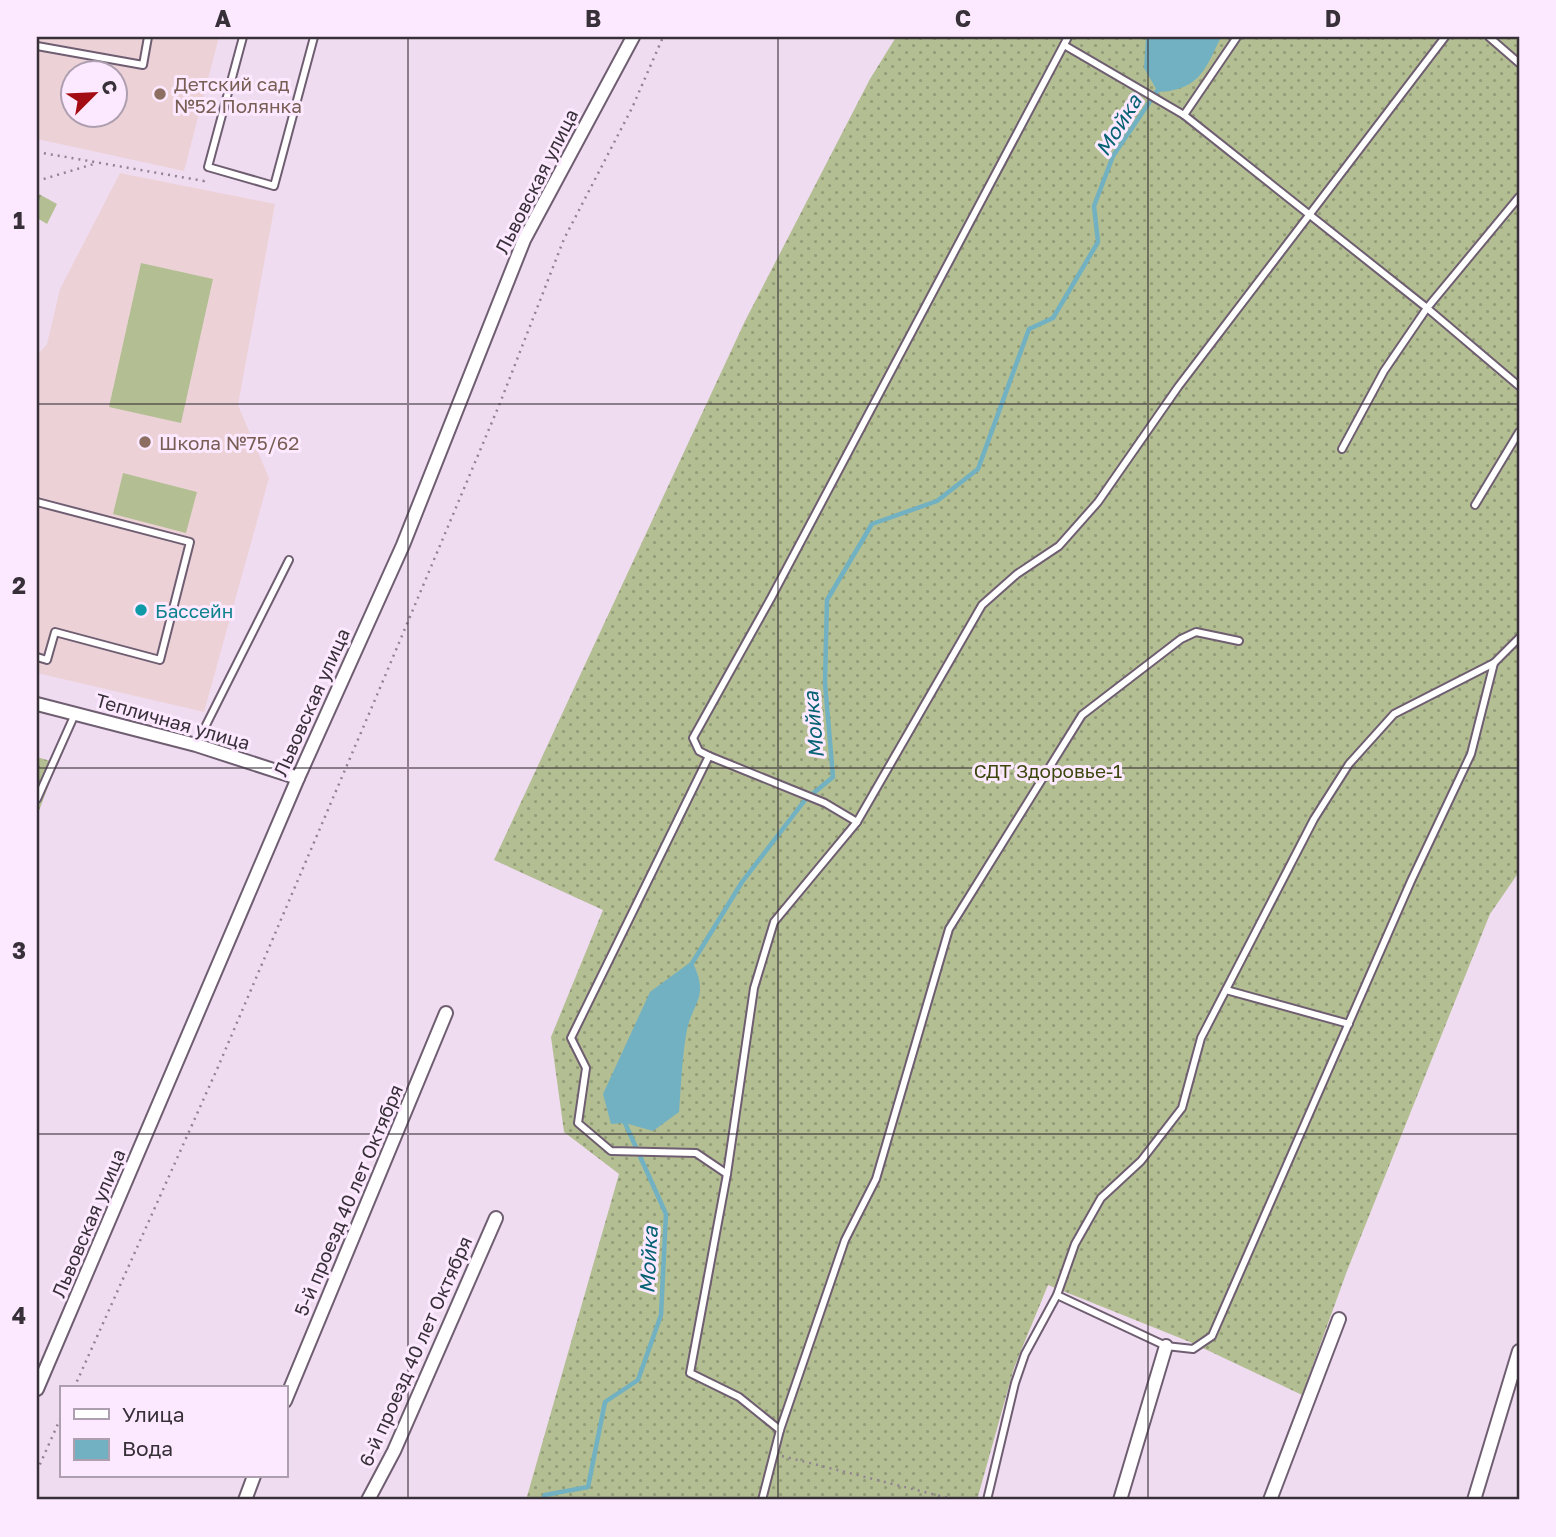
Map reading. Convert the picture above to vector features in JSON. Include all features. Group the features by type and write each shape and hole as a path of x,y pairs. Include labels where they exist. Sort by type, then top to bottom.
{"street":[{"name":"Львовская улица","path":"37,1389 298,778 402,545 524,240 633,37"},
{"name":"Тепличная улица","path":"37,704 196,745 298,778"},
{"name":"5-й проезд 40 лет Октября","path":"287,1396 446,1013"},
{"name":"6-й проезд 40 лет Октября","path":"368,1500 394,1451 496,1218"},
{"path":"1270,1500 1339,1319"},
{"path":"1120,1500 1166,1346"},
{"path":"1474,1500 1519,1351"},
{"path":"245,1500 253,1478"}],"lane":[{"path":"37,46 143,65 148,37"},
{"path":"243,37 208,167 274,186 314,37"},
{"path":"857,822 825,803 699,751 693,738 771,598 1068,37"},
{"path":"1184,115 1237,37"},
{"path":"780,1430 739,1397 690,1373 727,1174 754,988 774,922 857,822 982,606 1017,574 1059,546 1098,502 1178,387 1446,37"},
{"path":"1489,37 1519,63"},
{"path":"1065,45 1184,115 1427,307 1519,386"},
{"path":"1342,449 1384,371 1427,307 1519,197"},
{"path":"1475,505 1519,432"},
{"path":"37,502 190,542 160,660 55,632 47,660 37,657"},
{"path":"196,745 289,560"},
{"path":"762,1500 780,1430 845,1240 876,1179 949,929 1082,715 1181,639 1196,632 1238,642"},
{"path":"987,1500 1015,1382 1025,1354 1057,1295 1075,1244 1101,1198 1141,1161 1182,1108 1201,1038 1314,819 1349,764 1394,714 1494,663 1519,638"},
{"path":"1057,1295 1166,1346 1193,1349 1212,1336 1471,754 1494,663"},
{"path":"37,799 75,714"},
{"path":"709,756 570,1038 586,1068 578,1123 611,1151 696,1153 727,1174"},
{"path":"1226,990 1349,1024"}],"path":[{"path":"75,1386 218,1067 377,695 500,403 564,239 632,108 663,37"},
{"path":"37,152 204,181 208,167"},
{"path":"37,181 99,163"},
{"path":"37,1471 60,1419"},
{"path":"774,1454 956,1500"}],"shaded area":[{"name":"Детский сад №52 Полянка","path":"37,37 219,37 184,171 37,139"},
{"name":"Школа №75/62","path":"120,173 275,204 238,405 269,478 204,712 37,673 37,355 47,344 60,289"}],"green space":[{"name":"СДТ Здоровье-1","path":"896,37 1519,37 1519,872 1490,914 1347,1271 1302,1395 1190,1342 1048,1285 1014,1368 977,1500 526,1500 619,1174 564,1132 551,1037 603,910 494,860 745,321 870,79"},
{"path":"37,193 57,204 47,224 37,218"},
{"path":"141,263 213,279 181,423 109,407"},
{"path":"123,473 197,492 186,533 113,514"},
{"path":"37,757 57,763 37,816"}],"water":[{"path":"1146,37 1221,37 1199,76 1183,87 1158,92 1144,68"},
{"path":"692,961 700,992 686,1035 679,1112 653,1131 625,1123 611,1124 603,1094 650,992"}],"waterway":[{"name":"Мойка","path":"691,965 742,882 805,800 833,777 825,683 827,600 872,524 937,501 978,469 1029,329 1053,318 1098,242 1094,206 1113,156 1159,88"},
{"name":"Мойка","path":"542,1500 545,1495 588,1487 605,1402 638,1380 661,1315 666,1214 625,1123 627,1118"}],"place":[{"name":"Детский сад №52 Полянка","path":"160,94"},
{"name":"Школа №75/62","path":"145,442"},
{"name":"Бассейн","path":"141,610"}]}
